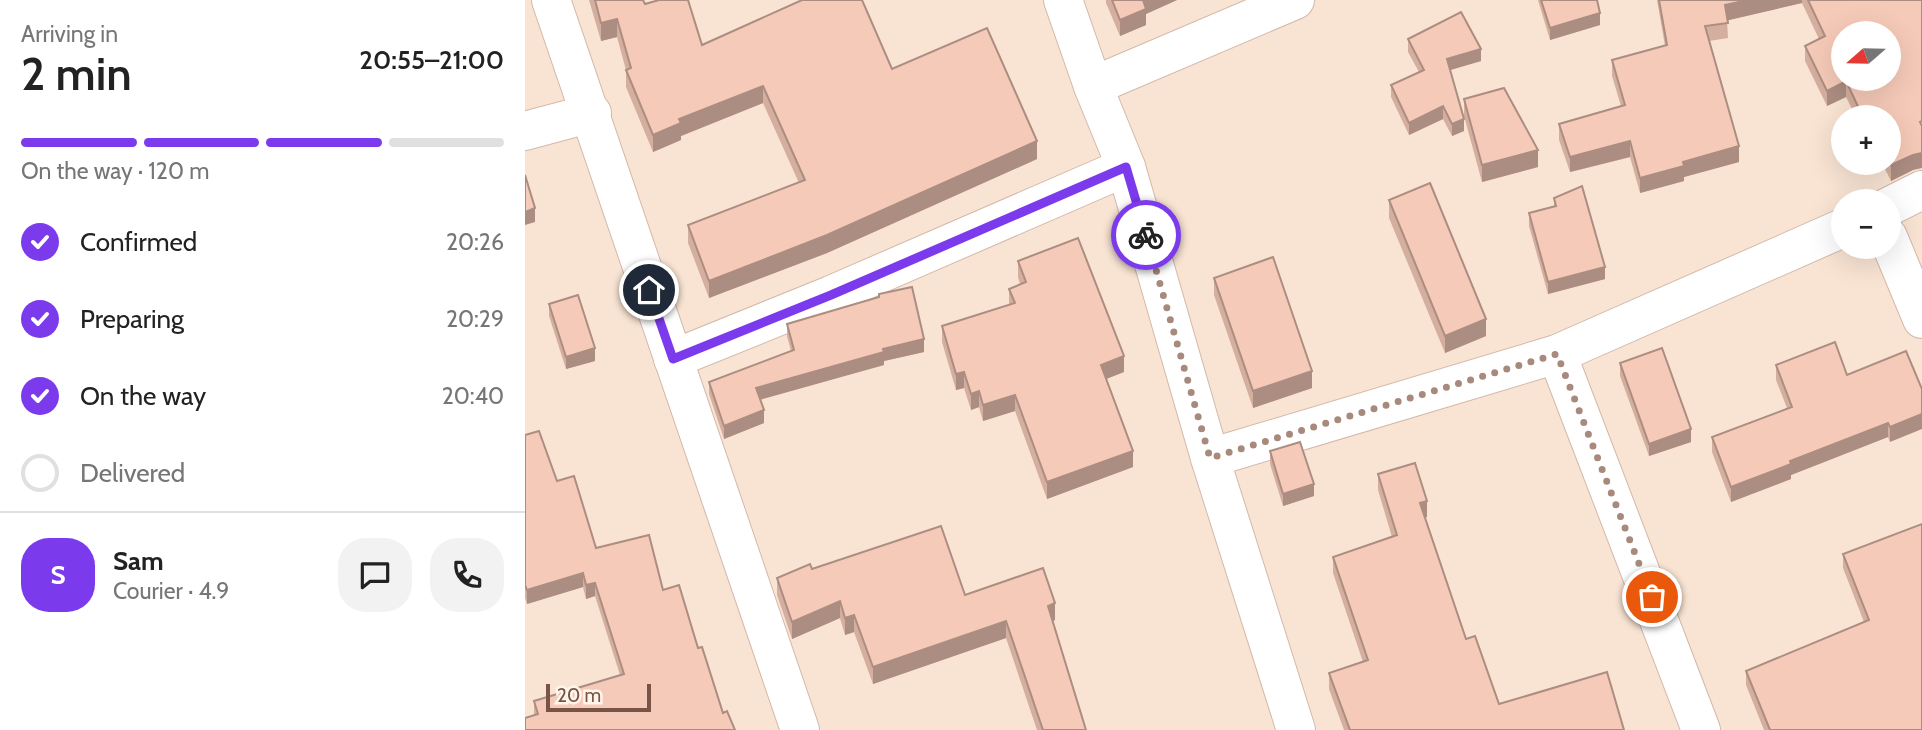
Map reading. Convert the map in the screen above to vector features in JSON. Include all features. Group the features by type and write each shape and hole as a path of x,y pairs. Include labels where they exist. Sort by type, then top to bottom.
{"street":[{"path":"551,0 592,113 800,730"},
{"path":"1063,0 1093,86 1126,167 1210,458 1296,730"},
{"path":"1093,86 1294,0"},
{"path":"525,131 592,113"},
{"path":"673,359 831,295 1126,167"},
{"path":"1901,200 1922,190"},
{"path":"1210,458 1557,354 1831,233"},
{"path":"1897,259 1922,319"},
{"path":"1557,354 1701,730"}],"shaded area":[{"path":"525,0 1922,0 1922,730 525,730"}],"building":[{"path":"595,0 643,0 645,4 659,0 688,0 702,45 802,0 862,0 892,69 987,28 1037,141 827,235 709,281 688,225 805,180 763,86 679,119 681,123 653,135 626,70 631,68 617,19 601,23"},
{"path":"1112,0 1143,0 1146,9 1120,20"},
{"path":"1541,0 1597,0 1600,13 1550,28"},
{"path":"1659,0 1748,0 1725,5 1728,23 1705,26 1739,146 1683,162 1684,166 1640,178 1630,141 1570,157 1559,124 1625,105 1612,60 1667,45"},
{"path":"1808,0 1922,0 1922,153 1901,160 1901,105 1857,105 1851,91 1901,91 1901,21 1831,21 1831,89 1827,91 1805,46 1825,36"},
{"path":"1461,12 1481,49 1447,59 1464,119 1452,124 1443,106 1409,123 1391,85 1424,70 1408,39"},
{"path":"1504,88 1538,150 1482,165 1464,99"},
{"path":"525,175 535,208 525,212"},
{"path":"1430,183 1486,319 1445,336 1389,200"},
{"path":"1582,186 1605,267 1548,282 1529,213 1556,206 1554,198"},
{"path":"1078,238 1124,356 1101,365 1133,451 1047,482 1015,395 983,405 979,391 971,394 964,372 956,374 942,326 1015,303 1009,289 1026,282 1018,261"},
{"path":"1273,257 1312,371 1253,391 1214,278"},
{"path":"912,287 924,339 756,388 764,410 724,426 709,382 794,350 787,324 879,297 879,294"},
{"path":"578,295 595,348 566,357 549,304"},
{"path":"1835,342 1847,375 1906,351 1922,389 1922,414 1890,427 1888,423 1731,487 1712,437 1792,407 1776,365"},
{"path":"1662,348 1691,429 1649,444 1620,363"},
{"path":"539,431 557,481 574,476 596,548 649,535 663,590 679,585 698,648 702,647 723,713 727,711 735,730 525,730 525,718 538,714 534,701 624,674 595,583 586,585 583,573 527,590 525,585 525,435"},
{"path":"1300,442 1314,484 1283,494 1270,451"},
{"path":"1415,463 1427,501 1420,503 1466,639 1475,636 1499,704 1607,672 1624,730 1350,730 1329,673 1368,660 1333,557 1397,535 1378,474"},
{"path":"1922,524 1922,730 1770,730 1746,671 1869,620 1843,554"},
{"path":"941,526 965,595 1043,568 1055,603 1048,606 1086,730 1043,730 1006,621 873,667 854,615 845,618 840,601 792,622 777,578 810,564 812,569"}],"way so far":[{"path":"1146,235 1210,458 1557,354 1652,597"}],"route":[{"path":"649,290 673,359 831,295 1126,167 1146,235"}]}
